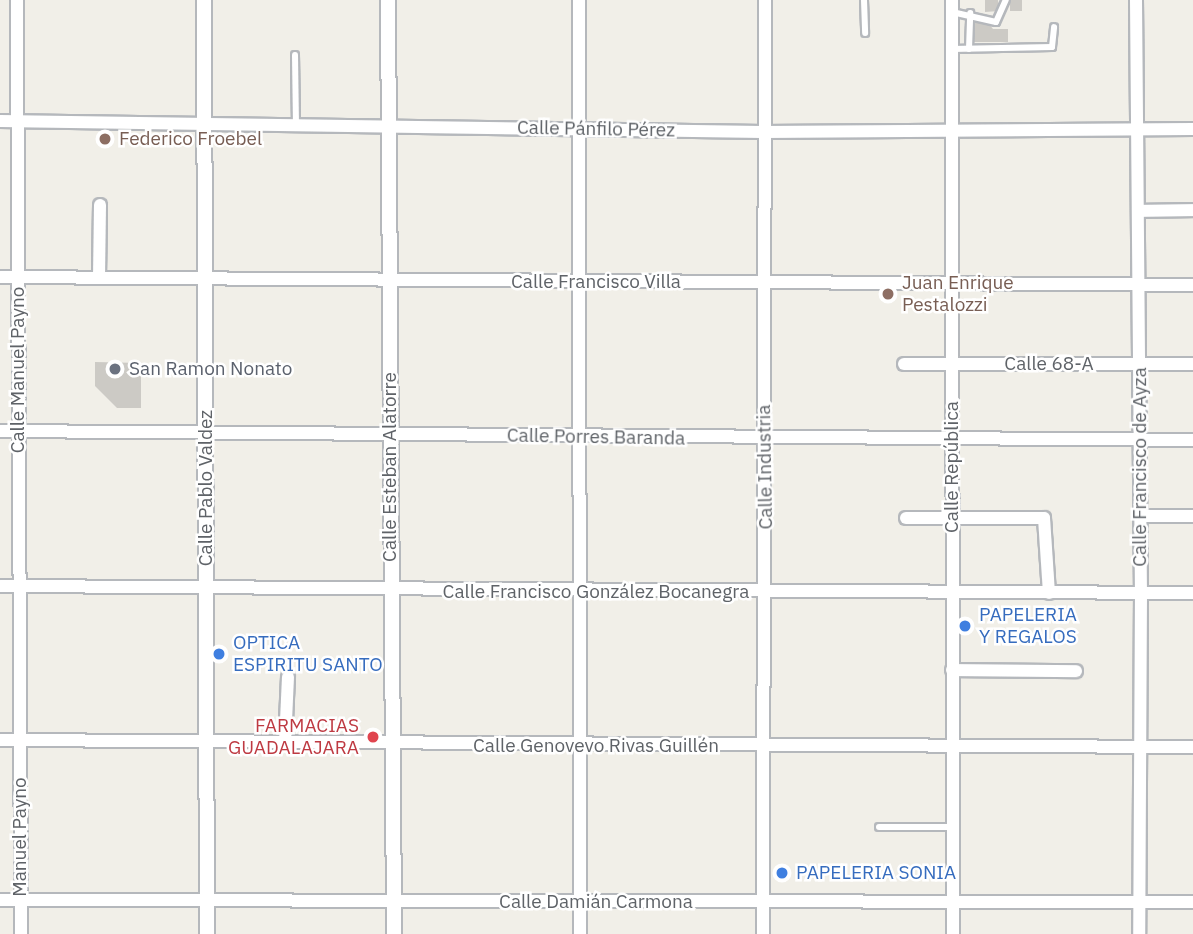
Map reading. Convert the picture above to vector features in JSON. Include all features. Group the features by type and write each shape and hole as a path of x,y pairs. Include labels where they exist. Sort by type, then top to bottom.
{"street":[{"name":"Calle Manuel Payno","path":"17,0 20,740"},
{"name":"Calle Pablo Valdez","path":"204,0 207,934"},
{"name":"Calle Esteban Alatorre","path":"388,0 390,746 394,934"},
{"path":"579,0 580,934"},
{"name":"Calle Industria","path":"763,934 766,747 763,132 765,0"},
{"name":"Calle Francisco de Ayza","path":"1136,0 1141,593 1139,934"},
{"name":"Calle República","path":"952,6 953,934"},
{"name":"Calle Pánfilo Pérez","path":"0,121 204,121 763,132 1193,129"},
{"path":"99,277 100,205"},
{"path":"1138,211 1193,210"},
{"name":"Calle Francisco Villa","path":"0,277 205,277 580,283 1193,285"},
{"name":"Calle 68-A","path":"904,364 1193,364"},
{"name":"Calle Porres Baranda","path":"0,432 205,432 765,440 1193,440"},
{"path":"1140,516 1193,516"},
{"path":"906,518 1046,519 1049,593"},
{"name":"Calle Francisco González Bocanegra","path":"0,586 206,586 581,592 1193,593"},
{"path":"952,670 1076,671"},
{"path":"285,743 288,677"},
{"name":"Calle Genovevo Rivas Guillén","path":"0,740 207,740 390,746 1193,747"},
{"name":"Manuel Payno","path":"20,740 21,934"},
{"name":"Calle Damián Carmona","path":"0,900 1193,902"}],"lane":[{"path":"864,0 865,33"},
{"path":"952,6 996,22 1006,0"},
{"path":"969,49 970,13"},
{"path":"952,49 1052,47 1054,27"},
{"path":"295,55 296,124"},
{"path":"879,827 953,827"}],"building":[{"path":"985,0 998,0 999,11 985,12"},
{"path":"1010,0 1022,0 1022,11 1010,11"},
{"path":"971,18 984,18 993,29 1008,29 1008,42 971,42"},
{"path":"95,362 141,363 141,408 117,408 95,386"}],"place":[{"name":"Federico Froebel","path":"105,139"},
{"name":"Juan Enrique Pestalozzi","path":"888,294"},
{"name":"San Ramon Nonato","path":"115,369"},
{"name":"PAPELERIA Y REGALOS","path":"965,626"},
{"name":"OPTICA ESPIRITU SANTO","path":"219,654"},
{"name":"FARMACIAS GUADALAJARA","path":"373,737"},
{"name":"PAPELERIA SONIA","path":"782,873"}]}
